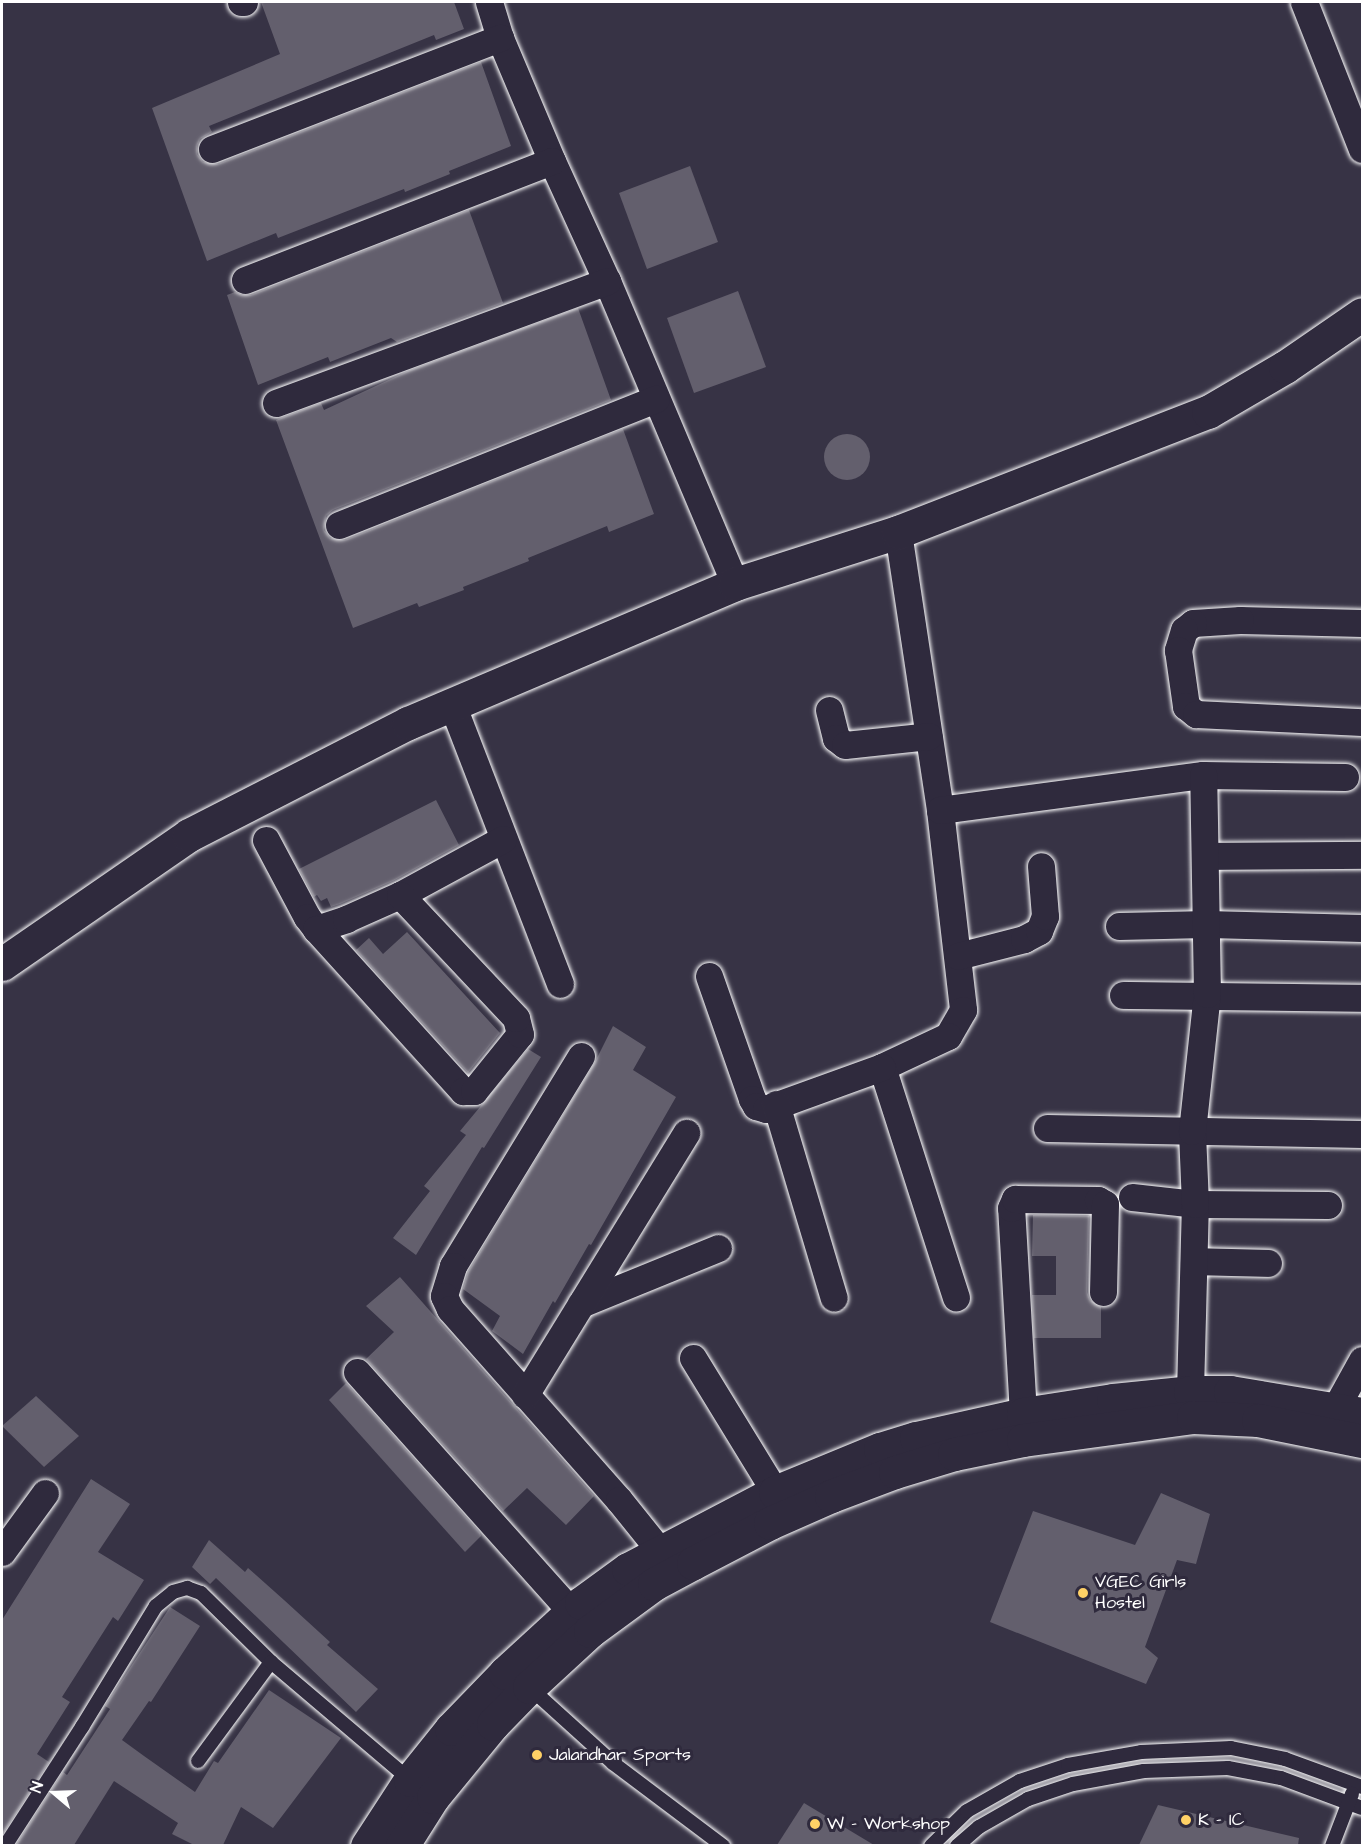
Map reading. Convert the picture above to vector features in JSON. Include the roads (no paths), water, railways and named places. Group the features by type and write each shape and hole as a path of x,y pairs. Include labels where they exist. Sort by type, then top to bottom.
{"main road":[{"path":"2,964 189,835 408,723 735,584 898,532 1208,412 1285,367 1362,314"},
{"path":"402,1845 433,1797 466,1755 529,1687 584,1613 654,1584 771,1523 951,1442 1023,1414 1113,1400 1190,1392 1230,1405 1258,1420 1362,1441"},
{"path":"367,1845 410,1780 475,1703 584,1613 628,1569 775,1492 880,1449 951,1442 1023,1440 1104,1427 1193,1417 1230,1405 1349,1412"}],"street":[{"path":"489,2 500,38 735,584"},
{"path":"1304,2 1362,149"},
{"path":"212,149 500,38"},
{"path":"244,280 552,161"},
{"path":"276,404 606,281"},
{"path":"339,525 656,399"},
{"path":"709,976 752,1099 756,1106 766,1109 882,1067 948,1036 963,1010 940,810 898,532"},
{"path":"1362,623 1240,620 1192,623 1184,630 1178,650 1186,706 1196,714 1362,722"},
{"path":"452,704 560,984"},
{"path":"829,710 836,738 845,745 929,736"},
{"path":"940,810 1203,775 1345,777"},
{"path":"1190,1392 1195,1204 1192,1131 1208,994 1207,855 1203,775"},
{"path":"316,929 346,919 400,895 503,839"},
{"path":"266,840 302,909 316,929 463,1091 474,1091 520,1034 516,1018 400,895"},
{"path":"1207,855 1362,855"},
{"path":"958,956 1024,939 1042,928 1045,916 1041,866"},
{"path":"1119,926 1207,924 1362,928"},
{"path":"1123,995 1208,994 1362,998"},
{"path":"581,1056 453,1266 444,1296 450,1309 619,1500 660,1551"},
{"path":"882,1067 956,1297"},
{"path":"776,1104 834,1298"},
{"path":"1047,1128 1362,1134"},
{"path":"525,1395 686,1132"},
{"path":"1132,1197 1195,1204 1329,1205"},
{"path":"1023,1414 1011,1208 1015,1199 1098,1200 1105,1204 1103,1292"},
{"path":"581,1304 718,1248"},
{"path":"1194,1262 1269,1263"},
{"path":"693,1358 775,1492"},
{"path":"1349,1412 1362,1360"},
{"path":"357,1372 584,1613"},
{"path":"2,1552 45,1493"}],"lane":[{"path":"5,1845 156,1606 173,1592 187,1588 201,1593 271,1662 410,1780"},
{"path":"198,1761 271,1662"},
{"path":"529,1687 613,1763 723,1845"},
{"path":"931,1845 968,1811 1020,1781 1068,1765 1141,1752 1231,1748 1286,1759 1359,1785 1349,1802 1332,1845"},
{"path":"1105,1757 1109,1777"},
{"path":"957,1845 979,1827 1028,1799 1073,1784 1144,1771 1228,1768 1281,1778 1362,1808"}],"place":[{"name":"VGEC Girls Hostel","path":"1083,1593"},
{"name":"Jalandhar Sports","path":"537,1755"},
{"name":"K - IC","path":"1186,1820"},
{"name":"W - Workshop","path":"815,1824"}]}
